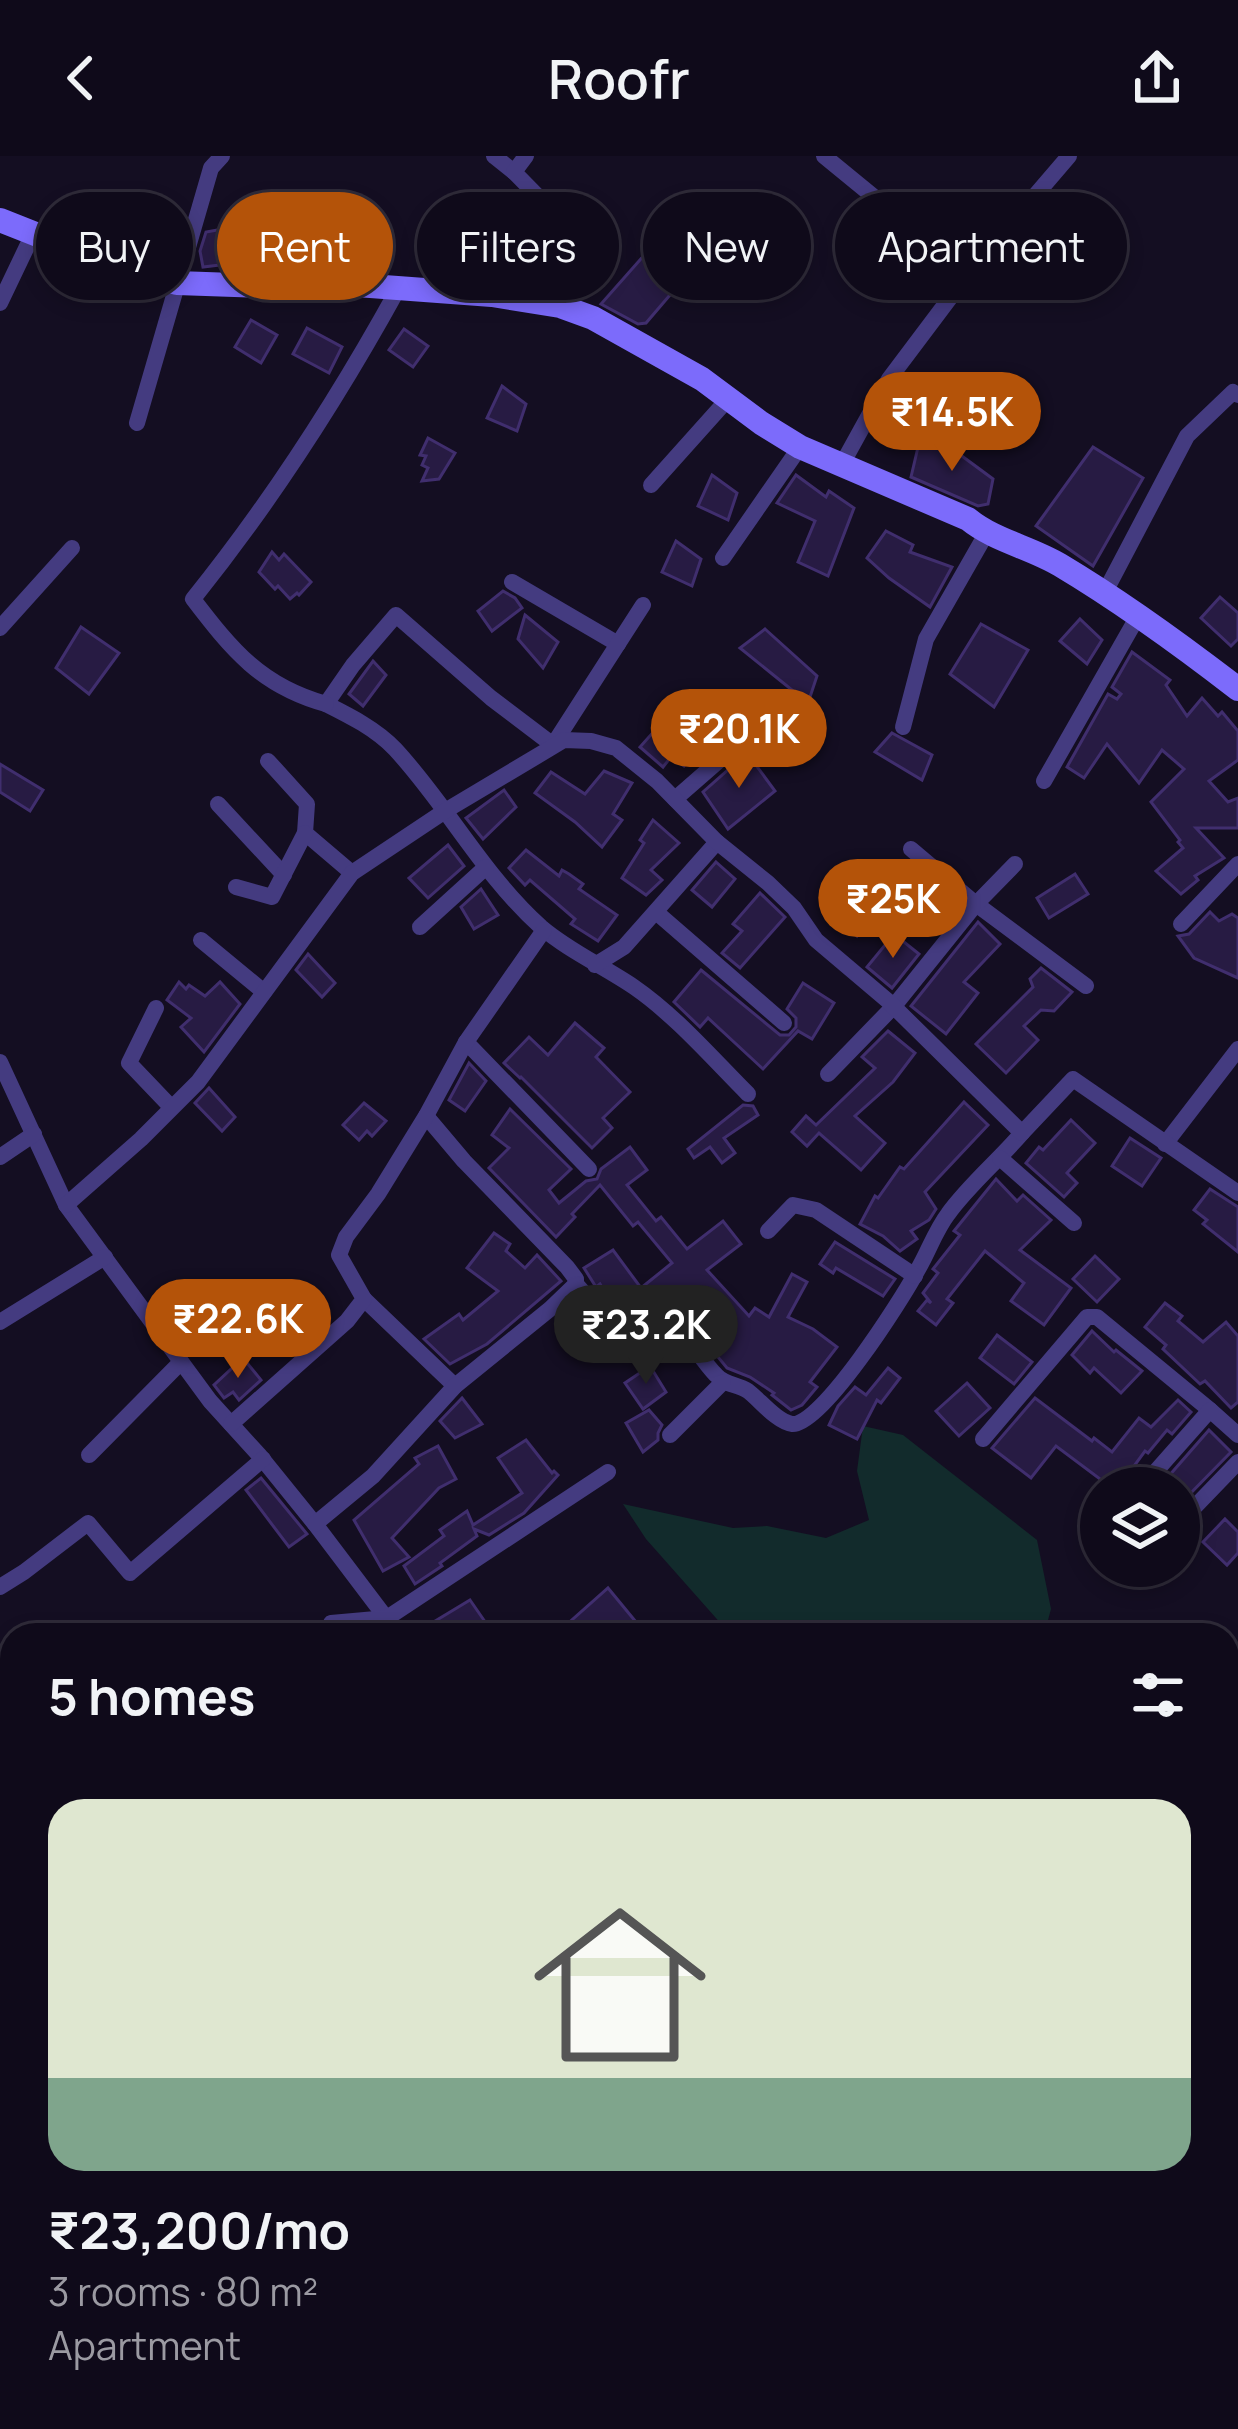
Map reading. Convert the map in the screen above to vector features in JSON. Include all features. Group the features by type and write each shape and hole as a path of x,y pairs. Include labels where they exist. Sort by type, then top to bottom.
{"main road":[{"path":"0,220 36,235"},
{"path":"193,284 417,290"},
{"path":"532,300 593,318 702,379 800,447 920,496 968,519 986,534 1034,550 1183,646 1238,689"}],"street":[{"path":"193,229 211,168 221,156"},
{"path":"494,156 534,192"},
{"path":"514,172 526,156"},
{"path":"824,156 868,192"},
{"path":"1038,192 1069,156"},
{"path":"0,303 33,234"},
{"path":"398,289 278,486 193,599 246,663 278,686 367,726 393,747 516,903 544,930 634,987 673,1018 748,1094"},
{"path":"137,423 172,300"},
{"path":"842,466 889,379 948,300"},
{"path":"1104,594 1187,436 1236,391"},
{"path":"651,485 728,399"},
{"path":"723,558 800,447"},
{"path":"903,727 926,639 986,534"},
{"path":"0,628 72,548"},
{"path":"512,582 618,644"},
{"path":"553,745 643,605"},
{"path":"326,704 396,615 553,745"},
{"path":"1044,781 1138,616"},
{"path":"675,799 754,730"},
{"path":"66,1205 198,1082 352,873 564,740 616,748 768,883 794,908 816,940 893,1006 1022,1133"},
{"path":"236,887 272,897 305,833 307,804 268,761"},
{"path":"218,804 284,875"},
{"path":"305,833 352,873"},
{"path":"595,964 624,947 717,842"},
{"path":"911,849 1086,986"},
{"path":"828,1074 1015,864"},
{"path":"1181,924 1238,864"},
{"path":"420,927 486,867"},
{"path":"656,912 784,1023"},
{"path":"455,1387 364,1299 339,1255 466,1042 544,930"},
{"path":"201,940 264,992"},
{"path":"156,1008 129,1063 170,1107"},
{"path":"466,1042 589,1169"},
{"path":"1166,1144 1238,1049"},
{"path":"0,1062 66,1205 210,1401 263,1459 391,1623"},
{"path":"426,1116 567,1267 625,1340 637,1347 667,1322 672,1323 724,1382 741,1387 785,1422 797,1425 826,1403 915,1276 946,1216 1073,1079 1238,1193"},
{"path":"0,1157 34,1134"},
{"path":"1000,1158 1074,1223"},
{"path":"768,1231 793,1205 802,1205 817,1210 915,1276"},
{"path":"0,1322 105,1257"},
{"path":"315,1523 373,1476 455,1387 576,1283"},
{"path":"231,1424 347,1322 364,1299"},
{"path":"983,1439 1087,1317 1097,1317 1238,1435"},
{"path":"88,1455 182,1362"},
{"path":"670,1435 724,1382"},
{"path":"1160,1467 1210,1410"},
{"path":"0,1587 88,1523 130,1574 263,1459"},
{"path":"1200,1501 1238,1462"},
{"path":"331,1623 387,1618 608,1472"}],"green space":[{"path":"863,1426 903,1435 1037,1540 1051,1609 1047,1623 720,1623 646,1539 623,1504 733,1528 767,1526 826,1538 869,1520 857,1471"}],"building":[{"path":"217,230 217,265 203,267 200,251 206,232"},
{"path":"643,256 643,300 666,300 646,323 638,324 601,304 619,300 619,284"},
{"path":"251,320 277,335 261,363 235,347"},
{"path":"307,328 342,347 329,373 293,354"},
{"path":"404,329 428,346 413,367 389,350"},
{"path":"502,386 526,404 517,431 487,418"},
{"path":"428,438 455,453 439,479 422,481 428,468 422,465 426,456 420,455"},
{"path":"919,443 951,448 993,479 988,504 978,506 911,477"},
{"path":"1093,447 1143,478 1093,566 1036,526"},
{"path":"712,475 737,493 728,520 698,506"},
{"path":"796,475 826,497 829,491 854,508 828,576 798,562 815,521 777,503"},
{"path":"886,531 913,545 910,552 952,567 930,607 867,558"},
{"path":"676,541 701,559 692,586 662,572"},
{"path":"272,552 279,560 284,554 311,582 299,595 290,599 259,572"},
{"path":"503,591 522,608 492,631 478,611"},
{"path":"1220,597 1238,613 1238,639 1231,646 1201,618"},
{"path":"525,615 558,642 543,668 518,639"},
{"path":"1080,619 1102,640 1087,664 1060,641"},
{"path":"981,624 1028,650 994,707 950,674"},
{"path":"81,627 119,653 89,694 56,668"},
{"path":"765,629 817,676 808,703 740,648"},
{"path":"1132,652 1170,680 1166,685 1187,716 1202,698 1238,731 1238,760 1209,781 1228,802 1238,798 1238,828 1196,828 1224,858 1195,876 1198,880 1181,894 1156,871 1183,848 1151,802 1184,769 1162,750 1139,783 1107,744 1084,778 1067,767 1108,694 1117,699 1121,694 1112,687"},
{"path":"373,661 386,675 363,706 349,694"},
{"path":"689,692 723,720 684,766 671,757 663,767 640,747"},
{"path":"892,733 932,755 922,780 875,752"},
{"path":"747,753 775,791 728,829 703,792"},
{"path":"0,764 43,790 30,811 0,792"},
{"path":"604,771 632,783 613,814 622,820 602,847 535,793 551,772 585,794"},
{"path":"504,790 516,807 483,839 466,818"},
{"path":"653,820 679,843 651,870 662,880 646,895 622,878"},
{"path":"448,845 464,866 428,898 409,878"},
{"path":"526,850 559,876 562,870 583,884 579,889 617,915 598,941 571,924 575,919 530,880 525,885 509,868"},
{"path":"716,862 735,879 712,907 692,890"},
{"path":"1075,874 1088,894 1049,918 1037,898"},
{"path":"853,882 881,905 857,936 829,912"},
{"path":"481,889 498,915 474,929 461,907"},
{"path":"760,893 785,917 740,968 722,953 742,931 733,924"},
{"path":"1210,912 1219,921 1232,914 1238,918 1238,978 1194,958 1178,936 1189,934"},
{"path":"978,922 1000,944 964,982 978,993 946,1034 911,1006"},
{"path":"894,934 919,954 892,988 867,967"},
{"path":"308,954 335,983 322,997 296,970"},
{"path":"1041,968 1072,992 1054,1011 1041,1010 1024,1026 1038,1040 1006,1073 976,1044 1033,987 1030,979"},
{"path":"701,970 780,1035 789,1035 796,1027 796,1018 787,1009 803,983 834,1003 812,1039 798,1031 763,1069 708,1018 700,1027 674,1002"},
{"path":"179,982 205,996 220,982 240,1004 204,1052 181,1027 191,1018 167,1000"},
{"path":"575,1023 604,1048 596,1057 630,1092 603,1118 612,1128 592,1148 504,1063 529,1037 548,1055"},
{"path":"888,1031 915,1053 893,1082 855,1116 885,1143 861,1170 819,1133 807,1146 792,1132 806,1116 816,1125 875,1068 862,1057"},
{"path":"469,1063 486,1081 465,1111 449,1100"},
{"path":"209,1088 235,1117 222,1131 195,1103"},
{"path":"964,1102 988,1125 925,1192 936,1209 929,1220 911,1231 917,1239 900,1251 860,1224 875,1196"},
{"path":"364,1103 386,1121 372,1136 367,1131 359,1140 343,1125"},
{"path":"743,1105 753,1106 758,1115 724,1138 735,1153 722,1163 710,1147 694,1158 688,1149"},
{"path":"510,1109 571,1169 549,1190 559,1203 586,1181 597,1179 601,1169 630,1147 647,1170 627,1185 687,1249 723,1221 741,1244 707,1270 749,1316 755,1308 769,1317 792,1274 807,1282 788,1317 837,1347 810,1382 817,1387 802,1405 791,1410 750,1377 727,1368 691,1324 666,1305 632,1328 584,1268 613,1250 641,1288 672,1263 600,1185 556,1237 489,1168 509,1148 492,1135"},
{"path":"1071,1120 1095,1143 1067,1173 1077,1183 1064,1197 1026,1163"},
{"path":"1130,1138 1161,1158 1142,1186 1112,1166"},
{"path":"996,1179 1017,1201 1023,1195 1051,1220 1020,1250 1071,1288 1044,1325 1011,1301 1024,1283 985,1251 947,1299 953,1303 936,1325 918,1311 927,1300 931,1303 923,1293 938,1273 933,1269 960,1235 954,1231"},
{"path":"1210,1189 1238,1207 1238,1252 1203,1224 1207,1220 1194,1210"},
{"path":"494,1233 510,1244 506,1251 525,1268 537,1255 561,1281 487,1344 450,1364 424,1339 459,1314 463,1320 498,1291 467,1268"},
{"path":"835,1242 895,1279 883,1296 836,1268 833,1273 820,1264"},
{"path":"1095,1256 1119,1279 1097,1302 1073,1279"},
{"path":"1165,1303 1203,1342 1226,1322 1238,1336 1238,1402 1231,1408 1205,1381 1200,1384 1145,1327"},
{"path":"1092,1331 1142,1371 1121,1393 1072,1355"},
{"path":"997,1335 1032,1362 1014,1384 980,1358"},
{"path":"243,1358 261,1380 239,1400 233,1392 224,1398 214,1385"},
{"path":"650,1366 666,1392 643,1409 625,1383"},
{"path":"888,1368 900,1378 881,1403 877,1400 857,1439 829,1425 855,1387 866,1395"},
{"path":"967,1383 990,1408 959,1436 936,1411"},
{"path":"462,1398 482,1424 455,1438 440,1421"},
{"path":"1035,1398 1112,1452 1139,1418 1151,1427 1178,1400 1191,1412 1133,1467 1084,1467 1056,1446 1031,1478 992,1448"},
{"path":"649,1410 662,1425 658,1440 643,1452 626,1423"},
{"path":"1209,1430 1231,1452 1200,1484 1200,1467 1177,1467"},
{"path":"526,1440 558,1475 524,1513 489,1535 474,1529 477,1536 415,1584 404,1566 444,1536 440,1530 467,1511 473,1525 522,1493 498,1458"},
{"path":"438,1446 456,1479 439,1488 392,1538 409,1557 383,1571 354,1520 419,1464 415,1458"},
{"path":"261,1478 307,1534 289,1547 246,1490"},
{"path":"1225,1519 1238,1532 1238,1553 1227,1565 1203,1542"},
{"path":"608,1588 636,1622 635,1623 569,1623"},
{"path":"470,1600 486,1623 432,1623"}]}
